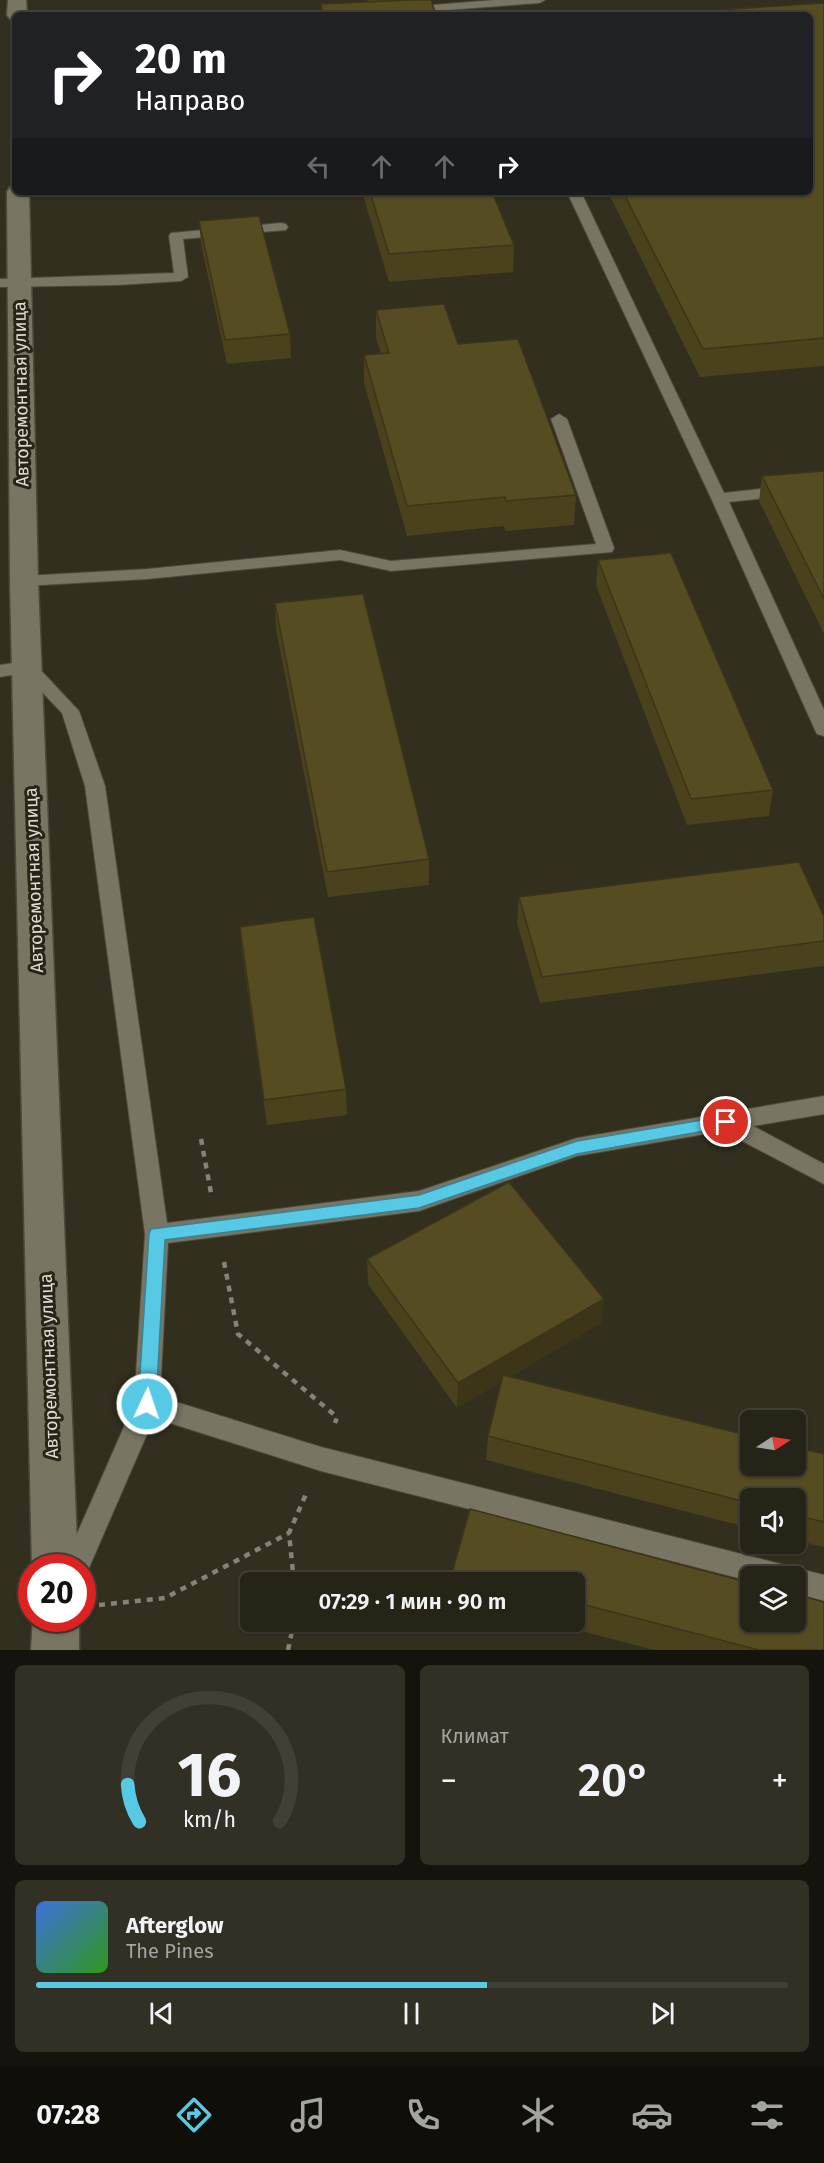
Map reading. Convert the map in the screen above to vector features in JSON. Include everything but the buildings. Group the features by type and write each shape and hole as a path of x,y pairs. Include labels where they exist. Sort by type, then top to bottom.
{"street":[{"name":"Авторемонтная улица","path":"18,195 10,282 24,581 14,669 54,1554"},
{"path":"55,1650 64,1632"}],"lane":[{"path":"390,11 469,2 539,0"},
{"path":"575,195 719,498 824,730"},
{"path":"10,282 118,281 181,277 176,236 281,227"},
{"path":"24,581 147,574 340,555 391,566 606,548 559,419"},
{"path":"719,498 824,487"},
{"path":"14,669 70,711 95,786 157,1234 147,1404 81,1554"},
{"path":"157,1234 419,1201 577,1147 824,1106"},
{"path":"726,1122 824,1174"},
{"path":"147,1404 321,1459 390,1474 744,1566"},
{"path":"806,1583 824,1588"}],"path":[{"path":"201,1139 238,1334 337,1417 289,1533 293,1572"},
{"path":"96,1609 165,1598 289,1533"},
{"path":"288,1650 292,1632"}],"route":[{"path":"147,1404 157,1234 419,1201 577,1147 726,1122"}]}
